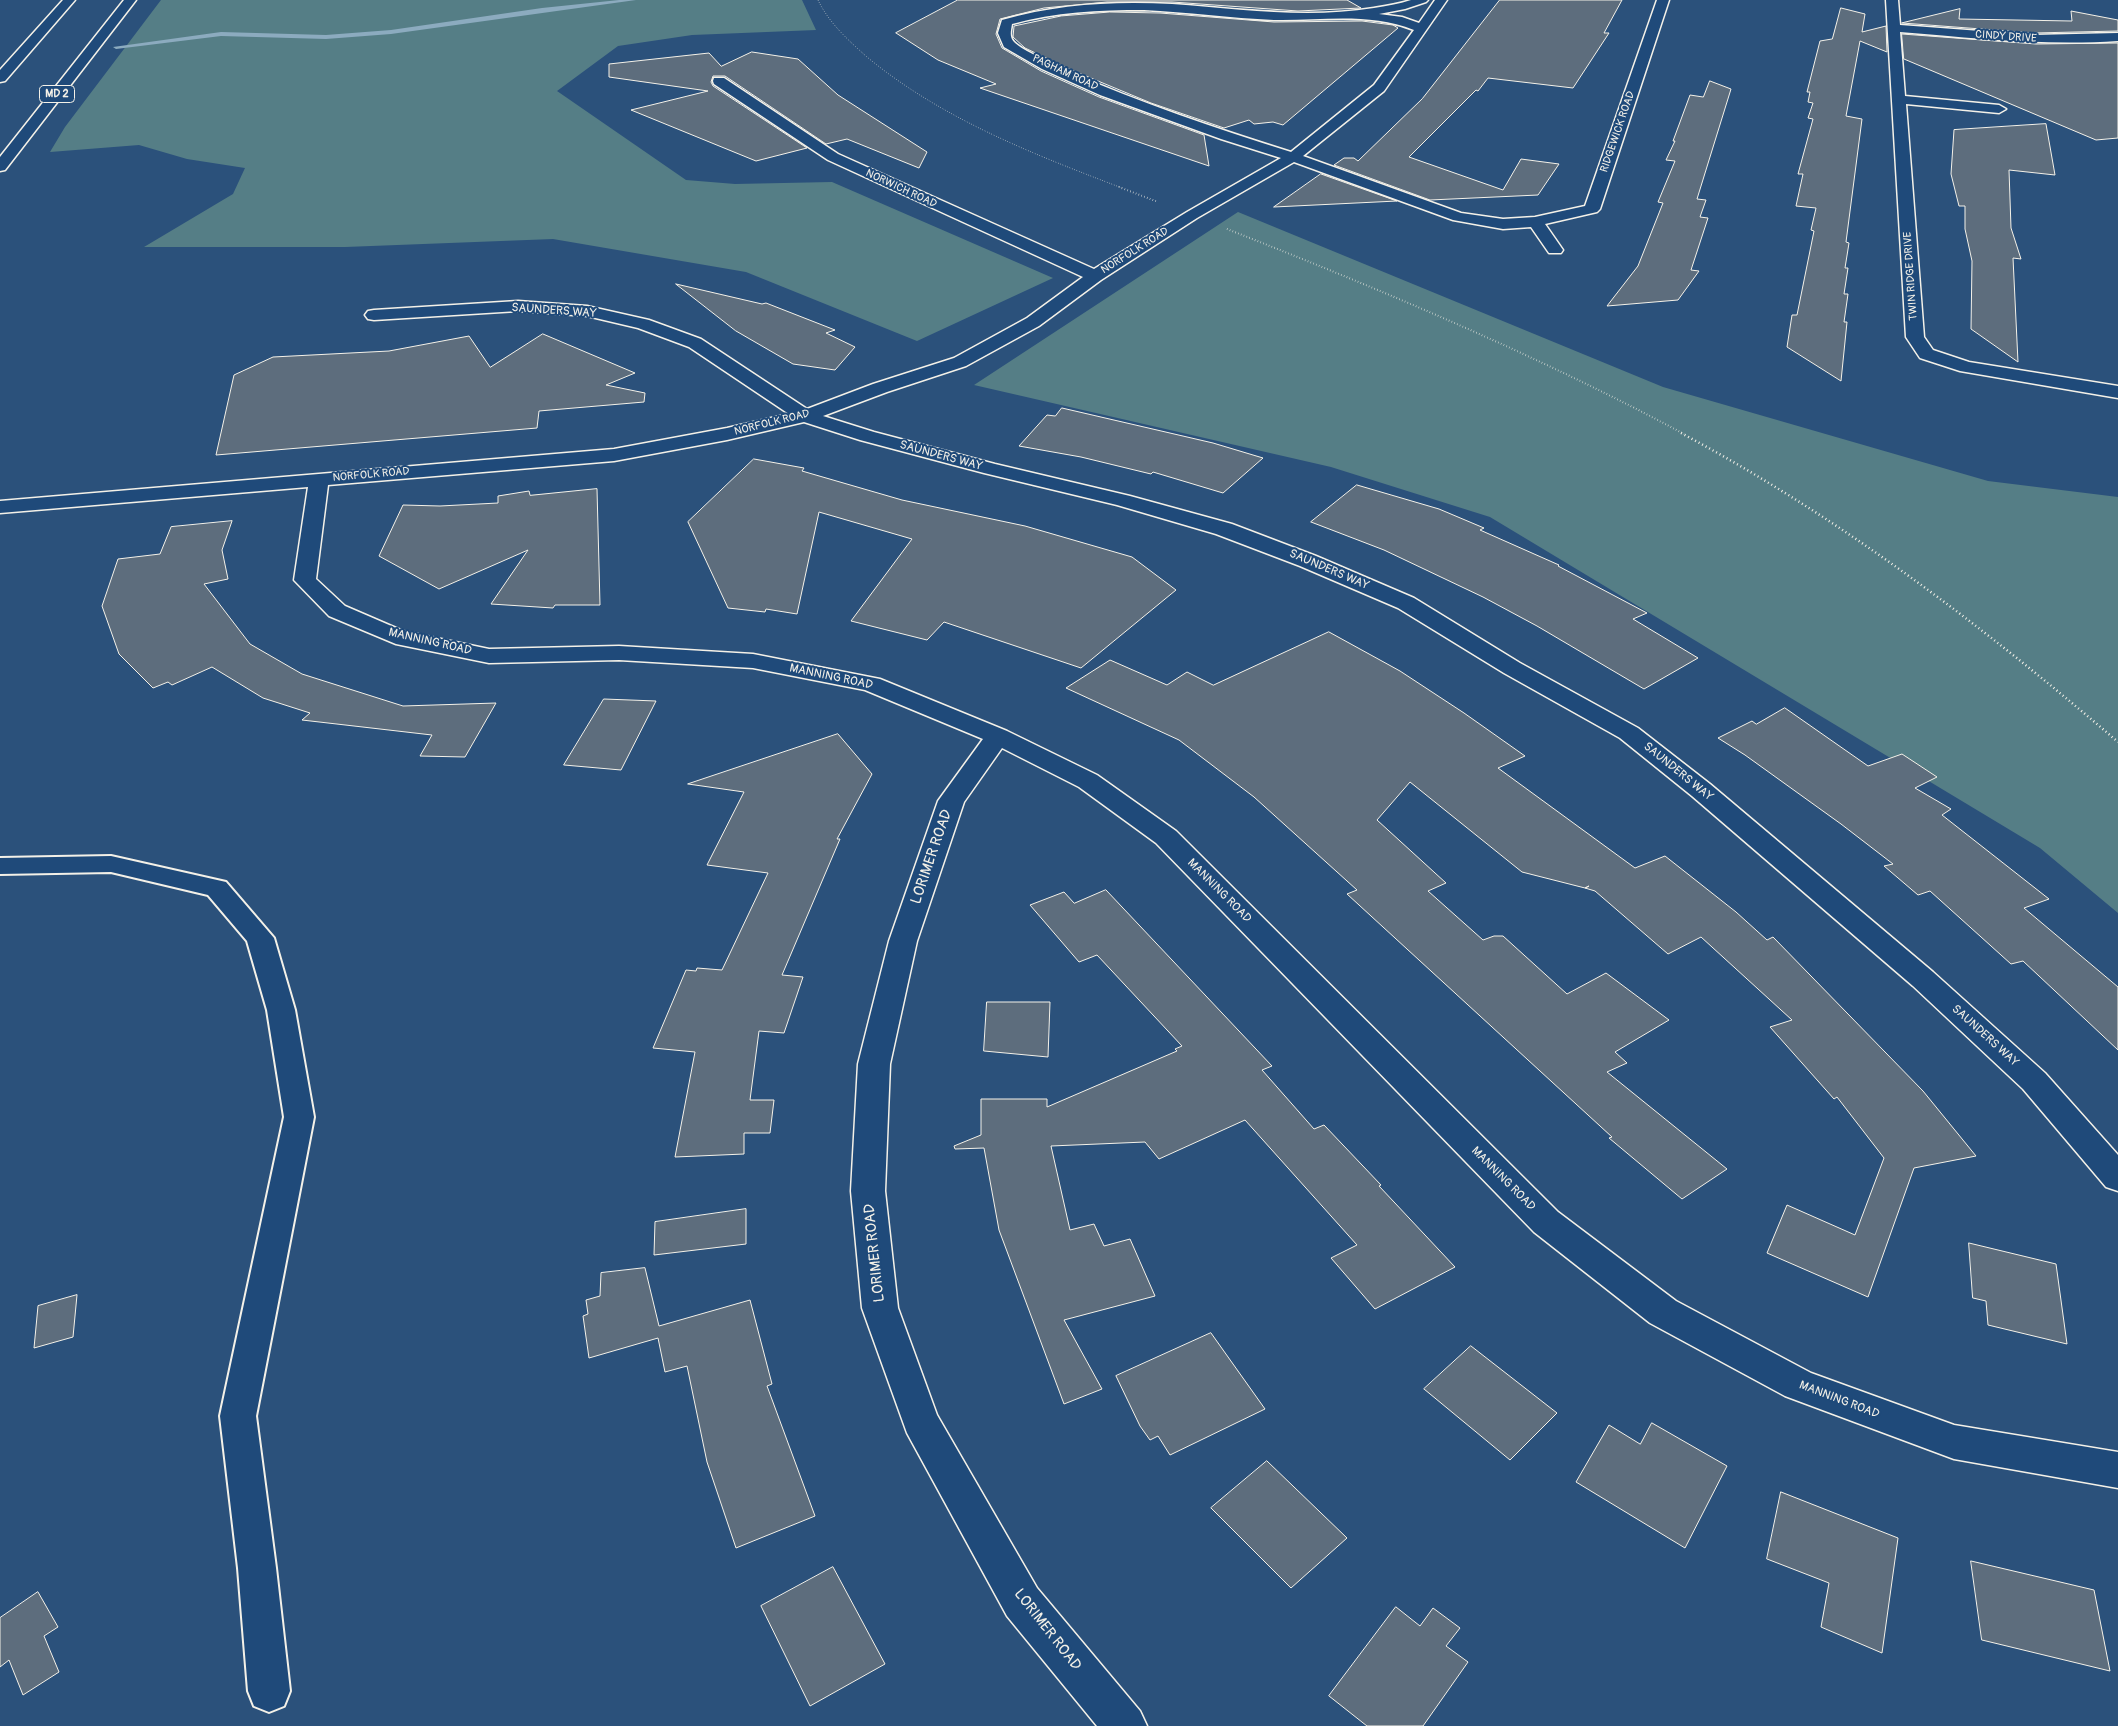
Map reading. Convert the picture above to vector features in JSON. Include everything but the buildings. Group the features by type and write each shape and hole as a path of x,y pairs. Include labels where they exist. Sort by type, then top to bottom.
{"street":[{"path":"0,78 69,0"},
{"name":"MD 2","path":"0,167 130,0"},
{"name":"PAGHAM ROAD","path":"1226,136 1105,92 1046,66 1008,44 1004,33 1006,22 1022,13 1046,7 1118,0 1274,17 1358,14 1405,6 1422,0"},
{"name":"NORFOLK ROAD","path":"0,507 614,455 727,434 804,416 880,388 960,362 1033,322 1095,276 1192,215 1293,157 1379,88 1441,0"},
{"name":"RIDGEWICK ROAD","path":"1226,136 1293,157 1458,218 1503,224 1535,222 1592,209 1663,0"},
{"name":"TWIN RIDGE DRIVE","path":"1892,0 1915,337 1926,354 1966,367 2118,392"},
{"name":"PAGHAM ROAD","path":"1358,14 1402,21 1422,29"},
{"name":"CINDY DRIVE","path":"1895,28 2028,39 2087,40 2118,37"},
{"name":"NORWICH ROAD","path":"719,81 833,157 1095,276"},
{"path":"1899,99 1999,109"},
{"path":"1535,222 1555,250"},
{"name":"SAUNDERS WAY","path":"374,315 518,306 587,311 634,322 695,343 804,416 867,436 991,470 1124,500 1224,529 1308,561 1406,603 1512,668 1629,733 1701,790 1916,973 2034,1081 2118,1178"},
{"name":"MANNING ROAD","path":"319,479 305,580 337,611 396,637 488,656 619,653 753,661 871,684 998,736 1088,781 1166,837 1546,1222 1663,1312 1798,1385 1954,1442 2118,1470"},
{"name":"LORIMER ROAD","path":"998,736 952,802 903,941 874,1064 868,1191 880,1308 920,1421 1022,1602 1125,1726"}],"lane":[{"path":"0,866 111,864 217,888 260,938 281,1010 299,1117 238,1416 257,1568 269,1691"}],"path":[{"path":"818,0 824,12 844,36 891,78 917,95 1008,141 1076,170 1360,281 1434,312 1645,414 1723,456 1850,535 1957,611 2063,693 2118,742"}],"green space":[{"path":"161,0 802,0 816,30 692,35 618,46 557,91 686,180 735,184 832,182 1053,278 917,341 746,272 553,239 345,247 144,247 233,194 245,168 187,159 139,145 50,152 65,127"},
{"path":"1238,212 1663,387 1988,481 2118,497 2118,913 2040,848 1490,517 1331,467 974,385"}],"waterway":[{"path":"116,47 221,34 326,37 391,32 542,10 633,0"}]}
